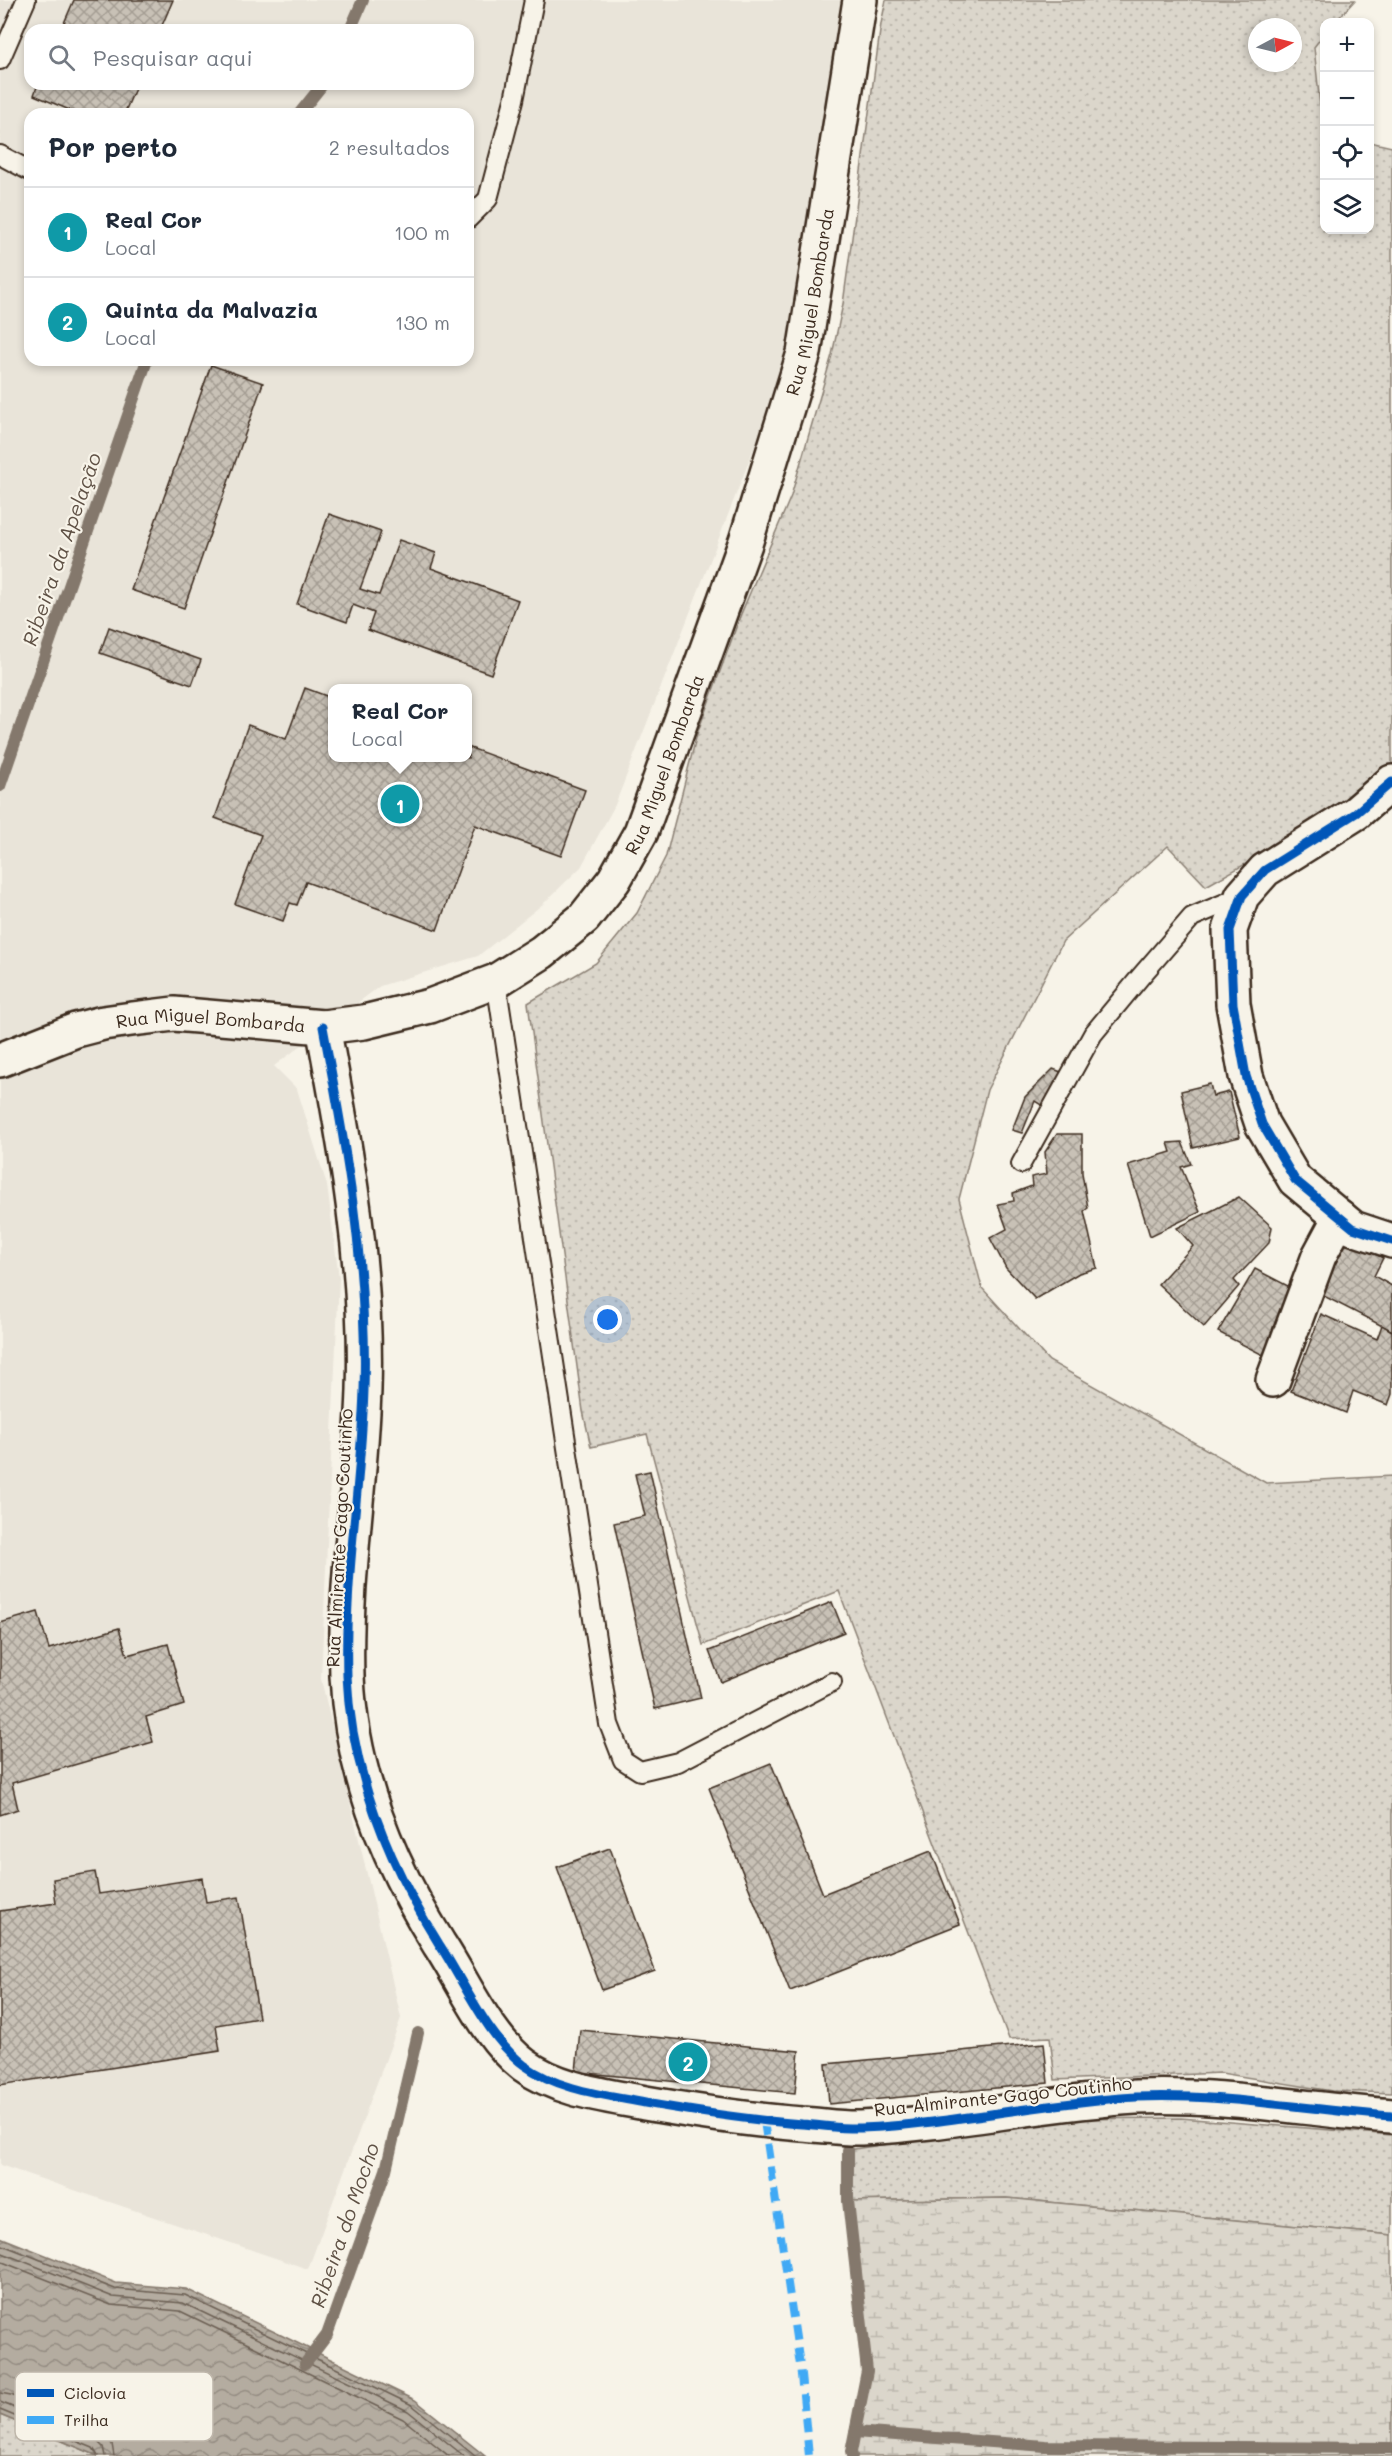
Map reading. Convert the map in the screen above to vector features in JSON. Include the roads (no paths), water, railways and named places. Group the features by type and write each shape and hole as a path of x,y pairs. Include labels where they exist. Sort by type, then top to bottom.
{"street":[{"name":"Rua Miguel Bombarda","path":"0,1060 76,1030 132,1018 174,1014 323,1027 364,1022 430,1006 496,981 542,952 584,918 614,880 641,832 746,541 804,353 860,0"},
{"path":"1392,783 1356,813 1265,870 1242,896 1230,930 1233,1004 1246,1076 1262,1124 1295,1180 1353,1228 1392,1241"},
{"name":"Rua Almirante Gago Coutinho","path":"323,1027 351,1188 361,1263 365,1327 361,1444 349,1591 347,1672 354,1738 364,1781 391,1855 406,1887 473,2001 508,2051 522,2064 540,2075 587,2092 666,2107 764,2121 855,2128 936,2122 1133,2097 1191,2097 1392,2116"},
{"path":"1273,1380 1319,1256 1340,1217"}],"lane":[{"path":"0,60 26,0"},
{"path":"474,213 488,199 514,100 534,0"},
{"path":"0,155 24,168"},
{"path":"1021,1164 1093,1034 1192,917 1242,896"},
{"path":"496,981 609,1724 623,1760 640,1772 678,1762 832,1682"}],"water":[{"path":"0,2237 116,2283 186,2289 415,2400 485,2456 98,2456 62,2441 213,2441 213,2372 15,2372 15,2421 0,2415"}],"waterway":[{"name":"Ribeira da Apelação","path":"353,24 363,0"},
{"name":"Ribeira da Apelação","path":"304,108 318,90"},
{"name":"Ribeira da Apelação","path":"0,786 145,366"},
{"name":"Ribeira do Mocho","path":"305,2364 327,2335 386,2170 418,2033"},
{"path":"848,2150 848,2201 867,2371 852,2456"},
{"path":"855,2432 1045,2446 1392,2448"}],"place":[{"name":"Real Cor","path":"400,804"},
{"name":"Quinta da Malvazia","path":"688,2062"}]}
